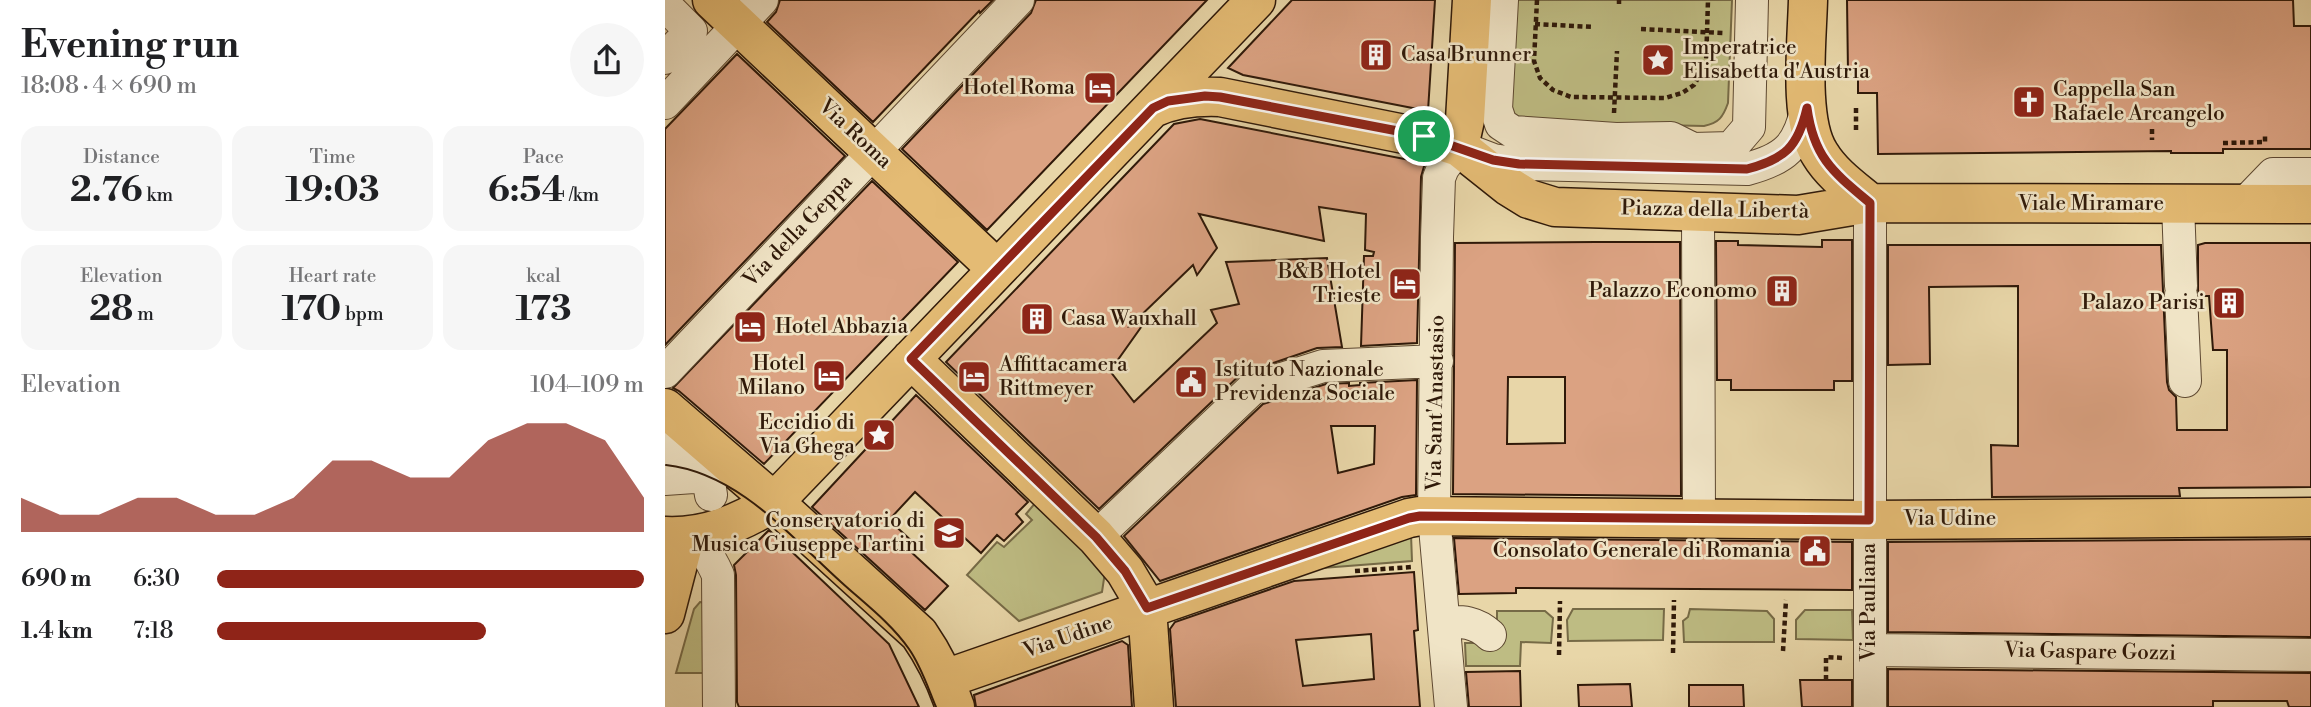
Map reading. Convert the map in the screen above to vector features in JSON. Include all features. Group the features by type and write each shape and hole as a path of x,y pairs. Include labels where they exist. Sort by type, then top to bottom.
{"main road":[{"name":"Piazza della Libertà","path":"1808,0 1807,108 1810,130 1819,153 1845,182 1870,203"},
{"path":"665,614 675,536 725,527 774,502 1153,108 1245,4"},
{"path":"1153,108 1168,101 1190,97 1220,97 1424,136 1459,147 1465,120 1503,14"},
{"name":"Via Roma","path":"721,19 874,152 997,269"},
{"name":"Piazza della Libertà","path":"1459,147 1508,187 1529,199 1555,207 1798,215 1870,203"},
{"name":"Viale Miramare","path":"1870,203 2311,204"},
{"path":"911,359 1096,537 1125,571 1147,608 1154,707"},
{"path":"665,408 774,502 919,634 932,652 950,693"},
{"name":"Via Udine","path":"950,693 1147,608 1409,518 1434,516 1869,520 2311,517"}],"street":[{"name":"Via della Geppa","path":"665,372 1019,0"},
{"path":"1503,14 1495,124 1513,132 1616,129 1682,138 1693,149 1731,148 1759,138 1760,90 1730,33 1752,0"},
{"path":"665,5 721,19"},
{"path":"665,58 721,19"},
{"path":"665,103 721,19"},
{"name":"Piazza della Libertà","path":"1459,147 1493,160 1519,164 1747,169 1776,160 1795,144 1802,130 1807,108"},
{"name":"Via Sant'Anastasio","path":"1451,707 1434,516 1439,178 1459,147"},
{"path":"2244,204 2273,174 2311,174"},
{"name":"Via Pauliana","path":"1870,203 1870,707"},
{"path":"2178,204 2185,381"},
{"path":"1698,211 1699,518"},
{"path":"1096,537 1253,388 1324,366 1437,361"},
{"path":"665,446 711,480 665,479"},
{"path":"675,536 699,545 710,556 718,575 719,707"},
{"path":"1444,622 1470,623 1490,635"},
{"name":"Via Gaspare Gozzi","path":"1870,650 2311,655"}],"path":[{"path":"1503,14 1537,0"},
{"path":"1707,0 1730,33"},
{"path":"1503,14 1594,27"},
{"path":"1503,14 1534,61 1540,78 1553,90 1571,97 1616,129"},
{"path":"1641,29 1730,33"},
{"path":"1616,129 1694,85 1730,33"},
{"path":"1616,129 1617,51"},
{"path":"1856,105 1856,130"},
{"path":"2152,130 2152,140"},
{"path":"2223,143 2265,142 2265,135"},
{"path":"1673,653 1674,600"},
{"path":"1783,651 1786,600"},
{"path":"1559,654 1560,601"},
{"path":"1826,680 1826,657 1835,657"}],"shaded area":[{"path":"1507,0 1732,0 1728,103 1724,112 1720,119 1704,126 1614,124 1508,116"},
{"path":"1036,502 1105,572 1102,592 1019,621 967,575 997,542 1004,547 1032,520 1026,514"},
{"path":"1411,534 1412,561 1309,569"},
{"path":"700,602 705,603 704,673 676,673 694,609"},
{"path":"1573,609 1664,609 1663,640 1568,641 1567,620"},
{"path":"1690,609 1767,611 1774,619 1774,642 1684,642 1683,621 1688,617"},
{"path":"1805,610 1852,610 1853,640 1796,639 1796,620"},
{"path":"1497,611 1545,611 1553,618 1551,643 1521,642 1520,666 1466,666 1465,643 1485,643 1497,631"}],"building":[{"path":"780,0 993,0 980,13 979,11 873,122 767,22 776,12"},
{"path":"1036,0 1207,0 987,230 902,149 1031,13"},
{"name":"Casa Brunner","path":"1292,0 1435,0 1428,111 1243,75 1228,68"},
{"path":"1847,0 2293,0 2294,26 2311,26 2311,149 2223,149 2223,153 2171,151 1878,154 1877,93 1858,93 1858,72 1848,72"},
{"path":"737,54 845,156 665,345 665,129"},
{"path":"1200,119 1425,163 1421,177 1417,343 1361,346 1364,256 1373,256 1374,252 1365,250 1366,214 1319,207 1324,241 1199,214 1217,248 1197,275 1193,265 1130,326 1144,323 1110,371 1134,402 1217,323 1211,310 1239,304 1226,262 1327,258 1342,347 1317,348 1241,374 1099,509 946,362 1174,124"},
{"path":"872,181 958,262 764,464 673,388"},
{"name":"Palazzo Economo","path":"1822,240 1852,240 1852,381 1834,381 1834,390 1731,390 1731,380 1717,380 1716,241 1738,241 1738,245 1822,247"},
{"path":"1680,242 1681,496 1453,494 1455,243","holes":["1508,377 1565,377 1565,443 1507,444"]},
{"path":"2311,243 2311,487 2179,488 2180,496 1992,497 1991,445 2018,446 2018,286 1929,287 1930,364 1888,365 1888,245 2161,245 2167,382 2169,390 2176,397 2177,430 2227,430 2227,350 2213,350 2209,296 2199,296 2198,290 2198,245"},
{"path":"1417,380 1416,495 1402,497 1160,581 1124,536 1263,404 1326,384 1349,383 1349,386","holes":["1331,426 1375,426 1374,464 1338,473"]},
{"path":"916,395 1028,502 1016,514 1023,522 1004,541 997,535 981,553 915,492 889,520 916,545 910,551 948,586 925,610 812,507"},
{"path":"769,530 889,644 919,707 739,707 734,565"},
{"path":"1454,538 1852,542 1852,590 1516,588 1516,593 1459,594"},
{"path":"2311,539 2311,637 1888,632 1888,542"},
{"path":"1414,572 1418,630 1414,631 1420,707 1176,707 1170,629 1175,622 1294,581","holes":["1371,634 1374,679 1303,686 1296,640"]},
{"path":"1122,641 1128,645 1132,707 976,707 974,695"},
{"path":"1888,669 2311,673 2311,707 2289,707 2287,701 2213,701 2213,707 1888,707"},
{"path":"1520,671 1521,707 1469,707 1466,672"},
{"path":"1800,680 1852,680 1852,707 1802,707"},
{"path":"1630,684 1632,707 1579,707 1578,685"},
{"path":"1689,685 1743,685 1744,707 1689,707"}],"tram line":[{"path":"666,465 692,470 717,480 740,493 782,527 902,640 917,663 936,707"}],"place":[{"name":"Casa Brunner","path":"1376,55"},
{"name":"Imperatrice Elisabetta d'Austria","path":"1658,60"},
{"name":"Hotel Roma","path":"1100,88"},
{"name":"Cappella San Rafaele Arcangelo","path":"2029,102"},
{"name":"B&B Hotel Trieste","path":"1405,284"},
{"name":"Palazzo Economo","path":"1782,291"},
{"name":"Palazo Parisi","path":"2229,303"},
{"name":"Casa Wauxhall","path":"1037,319"},
{"name":"Hotel Abbazia","path":"750,327"},
{"name":"Hotel Milano","path":"829,376"},
{"name":"Affittacamera Rittmeyer","path":"974,377"},
{"name":"Istituto Nazionale Previdenza Sociale","path":"1191,382"},
{"name":"Eccidio di Via Ghega","path":"879,435"},
{"name":"Conservatorio di Musica Giuseppe Tartini","path":"949,533"},
{"name":"Consolato Generale di Romania","path":"1815,551"}],"route":[{"path":"1190,97 1220,97 1424,136 1493,160 1519,164 1747,169 1776,160 1795,144 1802,130 1807,108 1810,130 1819,153 1845,182 1870,203 1869,520 1420,516 1147,608 1125,571 1096,537 911,359 1153,108 1168,101 1190,97"}]}
